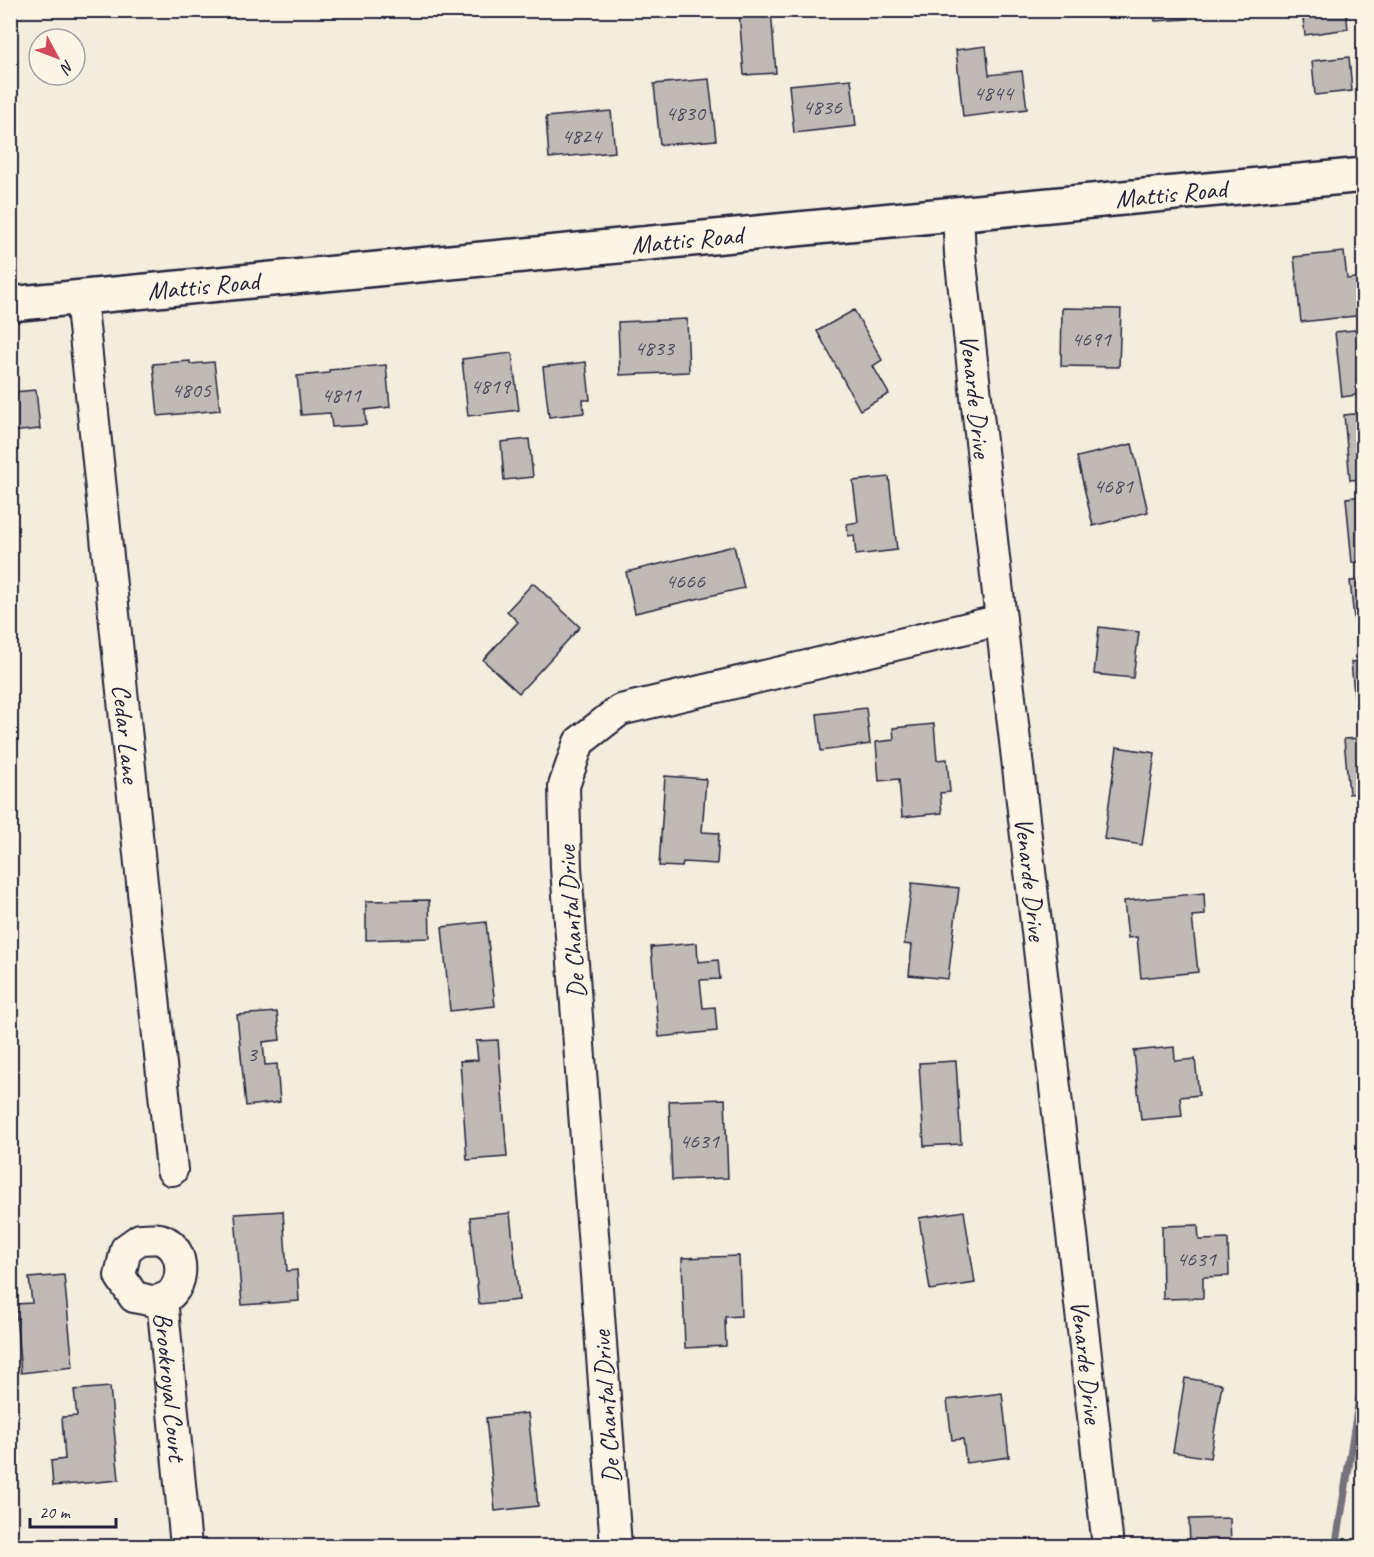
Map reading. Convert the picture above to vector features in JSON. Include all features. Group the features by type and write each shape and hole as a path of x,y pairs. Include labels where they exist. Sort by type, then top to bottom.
{"main road":[{"name":"Mattis Road","path":"10,304 1364,175"}],"street":[{"name":"Venarde Drive","path":"958,213 960,254 1000,620 1108,1546"},
{"name":"Cedar Lane","path":"81,298 172,1170"},
{"name":"De Chantal Drive","path":"616,1546 566,868 564,786 579,742 621,710 1000,620"},
{"name":"Brookroyal Court","path":"162,1299 186,1546"}],"building":[{"path":"771,10 776,73 744,75 739,12"},
{"path":"1155,10 1187,10 1188,19 1155,21"},
{"path":"1302,10 1346,10 1348,29 1305,35"},
{"path":"986,46 989,75 1022,71 1027,109 963,117 956,50"},
{"path":"1349,57 1352,91 1315,95 1312,61"},
{"path":"709,79 716,140 660,145 654,84"},
{"path":"851,79 856,126 794,133 789,85"},
{"path":"611,111 615,152 549,158 546,117"},
{"path":"1344,252 1347,279 1364,277 1364,315 1301,322 1294,257"},
{"path":"1062,308 1121,309 1119,367 1061,366"},
{"path":"854,310 882,360 873,366 889,394 860,410 817,331"},
{"path":"687,319 689,372 620,375 618,322"},
{"path":"1364,329 1364,394 1342,397 1335,332"},
{"path":"512,353 519,410 468,416 462,359"},
{"path":"190,361 190,364 214,362 220,410 158,416 153,364"},
{"path":"586,362 590,400 583,400 584,413 549,417 543,367"},
{"path":"386,365 390,407 365,410 366,425 332,427 330,413 301,415 297,376 329,373 329,370"},
{"path":"36,390 40,429 10,432 10,394"},
{"path":"1364,413 1364,479 1350,480 1344,415"},
{"path":"529,439 533,477 504,480 501,442"},
{"path":"1132,444 1148,512 1093,526 1077,457"},
{"path":"889,477 897,550 856,555 854,535 848,536 847,524 858,522 853,481"},
{"path":"1364,496 1364,561 1352,563 1346,498"},
{"path":"734,546 744,588 635,613 626,572"},
{"path":"1364,580 1364,646 1357,647 1350,581"},
{"path":"533,583 580,627 519,693 483,660 518,622 507,611"},
{"path":"1099,627 1139,632 1133,678 1094,674"},
{"path":"1364,661 1364,723 1357,724 1351,662"},
{"path":"866,708 870,744 821,751 817,714"},
{"path":"934,724 937,760 947,759 950,792 940,793 942,813 902,817 899,779 879,781 876,742 894,740 893,728"},
{"path":"1364,738 1364,792 1349,794 1344,739"},
{"path":"1117,747 1155,753 1142,845 1104,839"},
{"path":"665,776 706,779 702,832 719,833 717,864 683,862 682,867 659,866"},
{"path":"912,883 959,888 948,979 909,975 912,945 904,944"},
{"path":"1204,893 1205,915 1192,916 1198,972 1141,978 1137,937 1128,938 1124,901"},
{"path":"429,900 430,938 366,940 366,901"},
{"path":"486,922 495,1006 450,1011 442,927"},
{"path":"697,943 698,962 718,960 720,979 700,980 703,1008 715,1007 717,1031 659,1037 651,947"},
{"path":"277,1012 280,1040 263,1042 265,1065 277,1064 280,1102 246,1106 237,1015"},
{"path":"498,1040 507,1157 467,1160 460,1061 478,1060 476,1041"},
{"path":"1174,1047 1175,1061 1195,1059 1199,1095 1180,1097 1182,1116 1141,1120 1134,1051"},
{"path":"956,1061 961,1144 924,1146 919,1063"},
{"path":"725,1099 728,1178 672,1180 669,1101"},
{"path":"283,1211 287,1271 297,1270 299,1301 242,1305 235,1214"},
{"path":"964,1211 975,1283 930,1290 919,1218"},
{"path":"510,1213 519,1300 479,1304 470,1217"},
{"path":"1198,1225 1199,1240 1228,1239 1229,1276 1203,1277 1203,1298 1163,1299 1162,1226"},
{"path":"739,1256 741,1316 725,1317 726,1346 685,1348 682,1258"},
{"path":"64,1275 73,1367 21,1373 15,1304 32,1303 29,1278"},
{"path":"1185,1378 1222,1384 1210,1458 1173,1452"},
{"path":"110,1387 119,1480 53,1486 51,1461 65,1459 62,1417 77,1416 74,1390"},
{"path":"1002,1393 1009,1457 966,1463 963,1439 952,1440 947,1400"},
{"path":"528,1413 538,1506 495,1511 486,1418"},
{"path":"1230,1518 1231,1546 1190,1546 1189,1519"},
{"path":"304,1542 305,1546 256,1546"}],"waterway":[{"path":"1336,1546 1364,1369"}]}
